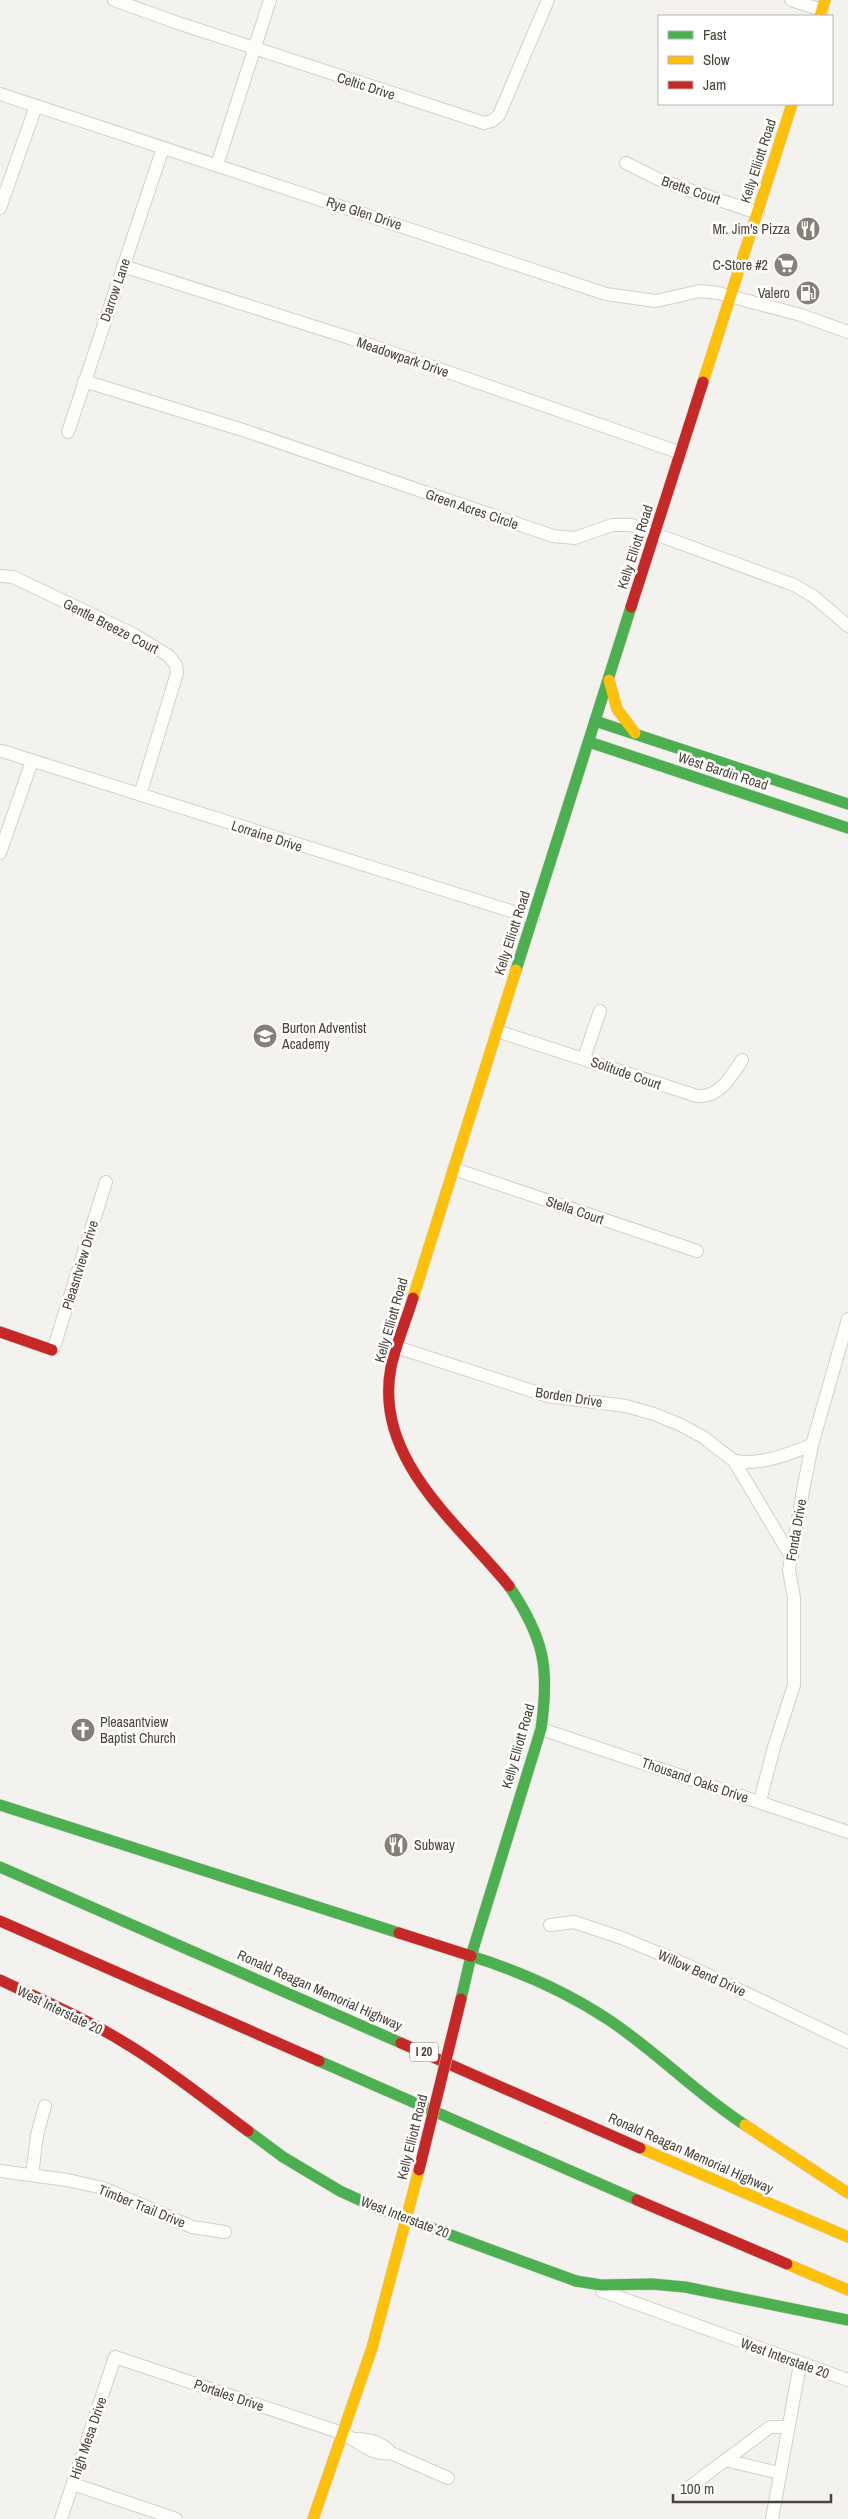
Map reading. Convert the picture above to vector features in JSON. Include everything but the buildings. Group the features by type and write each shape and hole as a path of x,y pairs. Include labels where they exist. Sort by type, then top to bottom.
{"main road":[{"name":"Kelly Elliott Road","path":"313,2519 372,2348 407,2219 471,1956 546,1712 547,1681 543,1648 536,1628 527,1609 507,1582 423,1488 401,1449 394,1431 390,1399 391,1368 396,1347 792,105"},
{"path":"609,677 612,701 617,712 636,734"},
{"name":"West Bardin Road","path":"595,721 848,804"},
{"name":"West Bardin Road","path":"589,742 848,828"},
{"path":"577,780 596,759 617,751"},
{"path":"0,1332 53,1349"},
{"path":"0,1805 507,1967 552,1988 608,2020 740,2122 848,2193"},
{"name":"Ronald Reagan Memorial Highway","path":"0,1866 762,2202 848,2236"},
{"path":"0,1921 609,2188 848,2290"},
{"name":"West Interstate 20","path":"0,1980 90,2023 129,2045 167,2070 308,2174 377,2208 576,2281"},
{"path":"576,2281 601,2285 652,2284 685,2287 848,2320"}],"street":[{"name":"Celtic Drive","path":"114,0 129,3 254,49 484,123 492,121 499,115 548,0"},
{"path":"217,165 270,0"},
{"path":"791,0 822,9"},
{"name":"Rye Glen Drive","path":"0,94 606,294 656,301 700,291 732,296"},
{"path":"0,208 36,106"},
{"name":"Darrow Lane","path":"68,432 163,148"},
{"name":"Bretts Court","path":"626,163 660,180 758,213"},
{"name":"Meadowpark Drive","path":"123,266 350,338 681,453"},
{"path":"732,296 801,315 848,332"},
{"name":"Green Acres Circle","path":"84,381 246,431 553,536 575,538 612,525 631,524 656,532 794,586 813,596 848,626"},
{"name":"Gentle Breeze Court","path":"0,576 13,577 133,634 168,656 176,665 177,673 140,795"},
{"name":"Lorraine Drive","path":"2,751 533,918"},
{"path":"0,854 32,761"},
{"path":"584,1058 600,1011"},
{"name":"Solitude Court","path":"497,1031 705,1097 722,1088 742,1060"},
{"name":"Stella Court","path":"454,1169 697,1251"},
{"name":"Pleasntview Drive","path":"53,1349 106,1182"},
{"name":"Fonda Drive","path":"760,1801 774,1747 794,1685 794,1598 789,1570 812,1445 848,1319"},
{"name":"Borden Drive","path":"396,1347 548,1396 626,1406 654,1414 703,1437 734,1461 792,1558"},
{"path":"734,1461 747,1463 778,1458 812,1445"},
{"name":"Thousand Oaks Drive","path":"541,1729 848,1832"},
{"name":"Willow Bend Drive","path":"550,1926 574,1922 622,1938 687,1965 848,2042"},
{"path":"32,2175 37,2135 45,2106"},
{"name":"Timber Trail Drive","path":"0,2171 103,2188 192,2227 226,2232"},
{"name":"West Interstate 20","path":"576,2281 848,2380"},
{"name":"Portales Drive","path":"115,2357 342,2433 355,2439 364,2448 383,2454 391,2453 448,2478"},
{"name":"High Mesa Drive","path":"60,2519 115,2357"},
{"path":"772,2519 787,2427 800,2364"},
{"path":"688,2488 770,2426 787,2427"},
{"path":"725,2460 779,2473"},
{"path":"73,2484 176,2519"}],"traffic: fast":[{"path":"516,970 631,607"},
{"path":"595,721 848,804"},
{"path":"589,742 848,828"},
{"path":"461,1999 471,1956 541,1729 544,1707 544,1670 537,1638 521,1605 509,1586"},
{"path":"0,1805 399,1933"},
{"path":"0,1867 401,2043"},
{"path":"471,1956 507,1968 542,1983 593,2010 627,2032 710,2100 745,2125"},
{"path":"319,2061 637,2200"},
{"path":"248,2131 283,2157 340,2191 377,2208 576,2281"},
{"path":"576,2281 601,2285 652,2284 685,2287 848,2320"}],"traffic: slow":[{"path":"820,15 825,0"},
{"path":"703,382 792,105"},
{"path":"609,680 617,709 635,733"},
{"path":"413,1298 516,970"},
{"path":"745,2125 848,2193"},
{"path":"640,2148 848,2237"},
{"path":"313,2519 372,2348 419,2170"},
{"path":"787,2264 848,2290"}],"traffic: jam":[{"path":"631,607 703,382"},
{"path":"413,1298 391,1367 389,1400 395,1431 407,1460 424,1487 509,1586"},
{"path":"0,1332 52,1350"},
{"path":"0,1921 319,2061"},
{"path":"399,1933 471,1956"},
{"path":"0,1980 82,2019 130,2046 175,2076 248,2131"},
{"path":"419,2170 461,1999"},
{"path":"401,2043 640,2148"},
{"path":"637,2200 787,2264"}],"place":[{"name":"Mr. Jim's Pizza","path":"808,229"},
{"name":"C-Store #2","path":"786,265"},
{"name":"Valero","path":"808,293"},
{"name":"Burton Adventist Academy","path":"265,1036"},
{"name":"Pleasantview Baptist Church","path":"83,1730"},
{"name":"Subway","path":"396,1845"}]}
